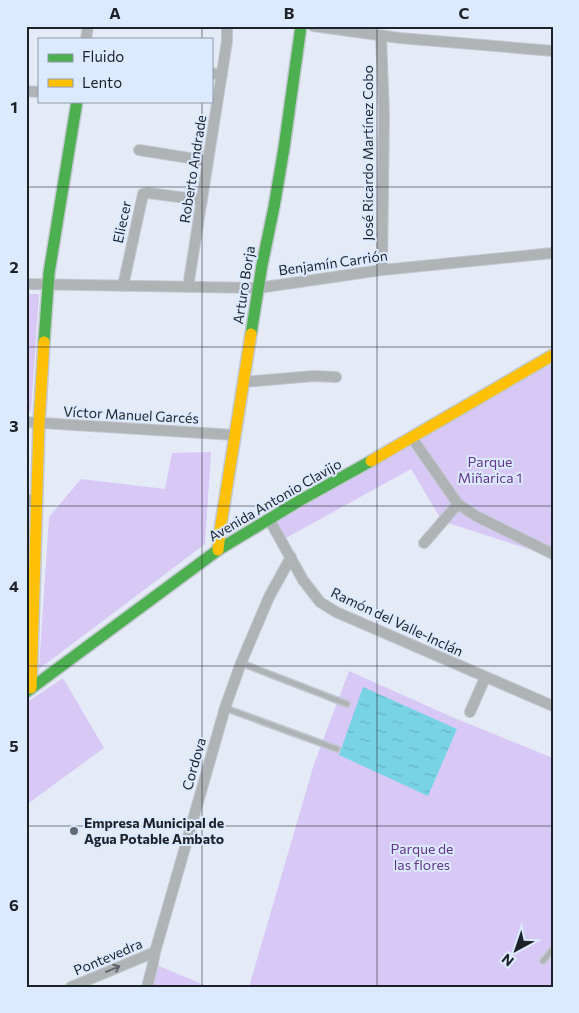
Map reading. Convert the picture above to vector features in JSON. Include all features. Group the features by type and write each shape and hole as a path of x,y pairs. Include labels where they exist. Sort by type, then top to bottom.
{"street":[{"name":"Roberto Andrade","path":"188,287 228,41 227,26"},
{"name":"Arturo Borja","path":"218,550 258,288 284,148 301,26"},
{"path":"313,26 381,36 553,51"},
{"name":"José Ricardo Martínez Cobo","path":"381,36 384,114 382,270"},
{"path":"212,73 222,74"},
{"path":"28,690 32,500 48,284 77,102"},
{"path":"139,150 208,161"},
{"name":"Eliecer","path":"123,286 143,194 148,193 202,200"},
{"name":"Benjamín Carrión","path":"26,284 258,288 382,270 553,254"},
{"name":"Avenida Antonio Clavijo","path":"28,690 218,550 553,355"},
{"path":"244,382 314,376 336,377"},
{"name":"Víctor Manuel Garcés","path":"26,422 235,435"},
{"path":"412,438 458,504 476,516 553,554"},
{"path":"424,543 458,504"},
{"name":"Ramón del Valle-Inclán","path":"269,519 304,580 320,602 336,612 553,706"},
{"name":"Cordova","path":"146,987 225,708 241,663 269,597 292,557"},
{"path":"470,712 485,678"},
{"name":"Pontevedra","path":"71,987 155,952"}],"lane":[{"path":"241,663 347,704"},
{"path":"225,708 337,749"},
{"path":"543,960 553,949"}],"green space":[{"path":"26,294 39,294 31,412 26,412"},
{"name":"Parque Miñarica 1","path":"553,364 553,557 442,521 411,469 286,538 275,520 469,407"},
{"path":"211,452 205,544 39,669 49,517 81,479 165,489 172,453"},
{"name":"Parque de las flores","path":"349,671 452,717 553,758 553,987 249,987 314,764"},
{"path":"63,678 104,748 26,805 26,703"},
{"path":"159,966 209,987 152,987"}],"water":[{"path":"363,687 457,729 428,796 339,755"}],"traffic: fast":[{"path":"251,334 284,148 301,26"},
{"path":"44,342 49,273 77,102"},
{"path":"26,692 218,550 299,501 371,461"}],"traffic: slow":[{"path":"218,550 251,334"},
{"path":"31,688 39,424 44,342"},
{"path":"371,461 553,355"}],"place":[{"name":"Empresa Municipal de Agua Potable Ambato","path":"74,831"}]}
